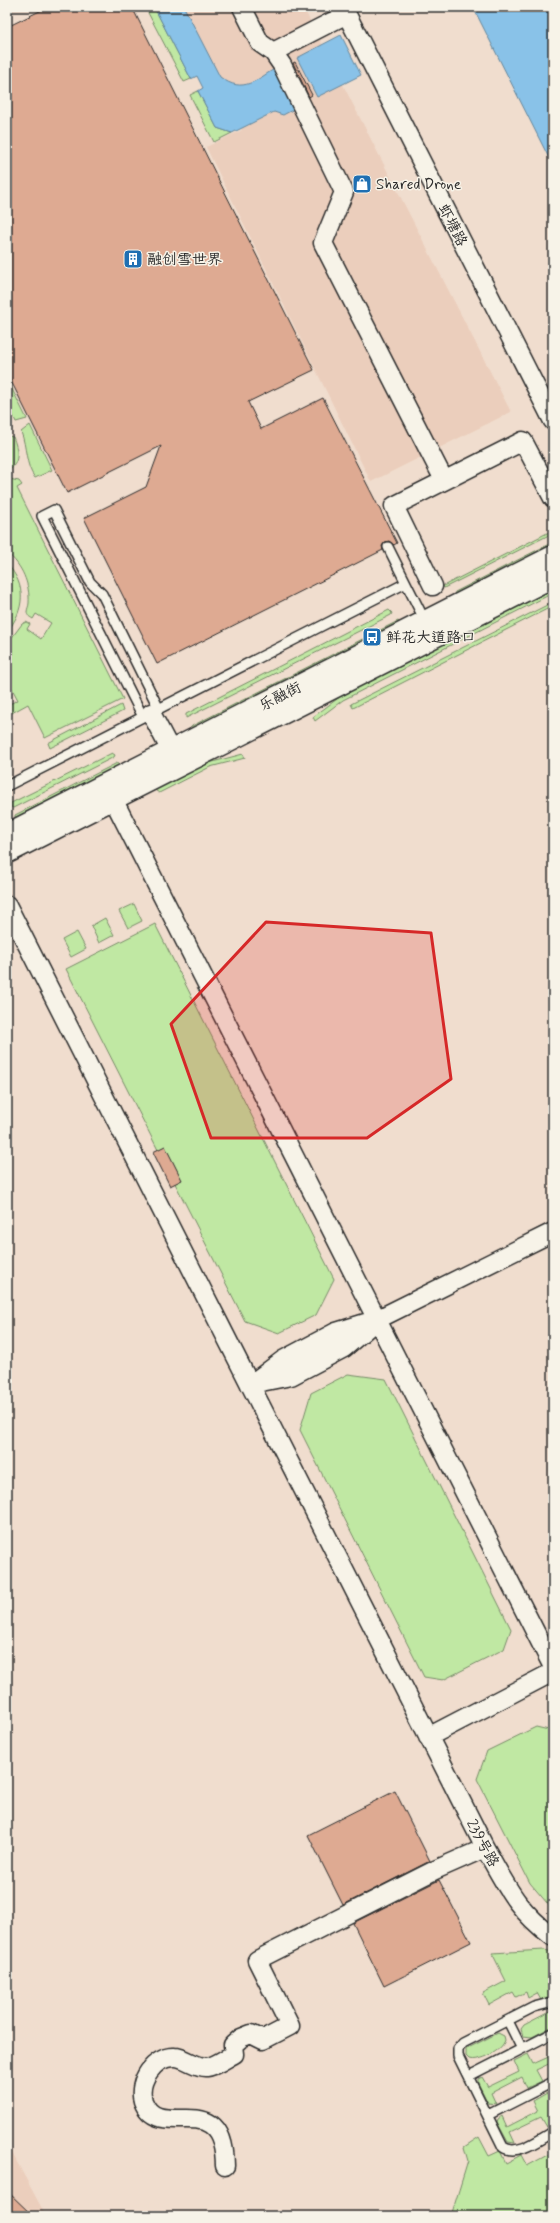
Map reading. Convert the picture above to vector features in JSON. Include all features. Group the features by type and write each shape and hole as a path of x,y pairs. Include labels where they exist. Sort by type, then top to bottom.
{"street":[{"path":"242,7 260,43 278,59 303,104 344,192 323,243 444,480"},
{"path":"278,59 345,11"},
{"name":"虾塘路","path":"345,11 553,421"},
{"path":"433,586 394,506 523,441 553,498"},
{"name":"乐融街","path":"7,835 109,792 430,629 553,557"},
{"name":"乐融街","path":"7,852 109,792 171,751 430,629 553,576"},
{"path":"151,713 171,751"},
{"path":"109,792 378,1319 553,1667"},
{"name":"239号路","path":"7,904 485,1848 517,1904 527,1916 553,1937"},
{"path":"250,1385 291,1376 344,1348 378,1319 553,1232"},
{"path":"428,1737 553,1672"},
{"path":"225,2166 225,2150 217,2130 211,2122 201,2118 170,2120 150,2111 144,2102 141,2092 143,2082 149,2072 165,2058 175,2057 206,2067 216,2064 234,2054 233,2045 241,2038 251,2034 263,2040 290,2026 258,1960 435,1870 485,1848"}],"lane":[{"path":"54,510 90,582 102,594 151,713 42,516 54,510"},
{"path":"388,548 430,629"},
{"path":"7,786 406,583"},
{"path":"553,2002 534,2007 463,2043 458,2049 458,2056 503,2147 508,2151 516,2151 553,2132"},
{"path":"508,2021 522,2049"},
{"path":"469,2076 553,2033"},
{"path":"488,2116 553,2082"}],"highlighted area":[{"path":"266,922 431,933 451,1079 367,1138 211,1138 171,1024"}],"shaded area":[{"path":"178,7 303,7 511,412 371,482 206,147 242,130"},
{"path":"7,2143 11,2151 46,2216 7,2216"}],"green space":[{"path":"145,7 154,7 191,79 184,82"},
{"path":"198,91 217,128 232,133 214,142 190,95"},
{"path":"7,379 27,419 16,422 7,404"},
{"path":"30,425 52,470 35,478 29,467 21,432"},
{"path":"7,433 9,436 13,437 17,456 15,464 7,471"},
{"path":"9,479 19,481 22,485 17,488 123,699 45,738 28,704 10,714 7,705 18,700 7,679 7,644 22,624 26,622 30,624 27,629 41,639 51,623 36,614 33,619 28,615 29,596 24,575 17,563 7,553 7,481"},
{"path":"553,530 553,533 444,588 443,586"},
{"path":"553,542 553,550 454,596 455,592"},
{"path":"7,564 18,581 21,589 21,598 17,615 7,632"},
{"path":"553,587 553,593 343,700 315,721 313,717 349,690"},
{"path":"553,602 553,606 353,708 351,704"},
{"path":"389,610 392,613 391,615 186,718 186,714"},
{"path":"398,621 402,624 191,731 190,729 192,726"},
{"path":"121,705 123,711 50,748 48,743"},
{"path":"112,753 115,755 114,757 13,808 11,807 11,803"},
{"path":"243,754 245,758 210,767 159,793 155,790 201,765"},
{"path":"117,763 121,765 15,819 15,815"},
{"path":"134,904 142,921 128,928 119,911"},
{"path":"105,918 114,935 99,943 91,926"},
{"path":"155,924 334,1279 316,1315 279,1333 245,1321 66,969"},
{"path":"77,932 86,949 71,957 62,940"},
{"path":"348,1374 386,1379 511,1629 504,1649 443,1680 424,1677 300,1430 311,1393"},
{"path":"536,1727 553,1731 553,1910 530,1883 477,1779 487,1751"},
{"path":"544,1950 553,1952 553,1996 541,2000 537,1993 528,1998 526,1992 516,1997 513,1992 489,2005 483,1993 506,1981 492,1953"},
{"path":"553,2010 553,2026 532,2037 523,2036 521,2029 524,2025"},
{"path":"498,2033 504,2036 505,2040 500,2048 495,2052 479,2059 469,2059 466,2056 466,2049"},
{"path":"528,2054 533,2064 553,2055 553,2062 536,2070 542,2081 527,2088 522,2077 491,2093 496,2104 488,2103 478,2083 478,2079 482,2077 488,2087 519,2072 514,2061"},
{"path":"547,2093 553,2104 553,2124 547,2127 541,2117 510,2132 515,2143 508,2142 497,2122 498,2119 502,2116 507,2127 538,2111 533,2101"},
{"path":"479,2137 489,2156 500,2151 506,2163 521,2155 527,2166 553,2152 553,2216 451,2216 468,2161 464,2147"}],"water":[{"path":"154,7 184,7 220,77 228,82 236,85 250,83 278,67 298,107 283,115 274,112 232,133 217,128 198,91 203,88 197,76 191,79"},
{"path":"473,7 553,7 553,166"},
{"path":"341,35 361,75 317,97 297,58"}],"building":[{"name":"融创雪世界","path":"48,7 132,7 314,370 248,402 261,429 323,398 397,543 394,545 389,541 385,542 382,546 383,550 157,664 84,518 146,487 161,446 67,493 7,373 7,27"},
{"path":"295,62 312,95 309,97 293,63"},
{"path":"165,1146 182,1180 170,1186 153,1152"},
{"path":"395,1791 430,1861 343,1905 308,1835"},
{"path":"439,1880 471,1942 384,1986 353,1923"},
{"path":"7,2191 33,2216 7,2216"}],"place":[{"name":"Shared Drone","path":"362,184"},
{"name":"融创雪世界","path":"133,259"},
{"name":"鲜花大道路口","path":"372,637"}]}
